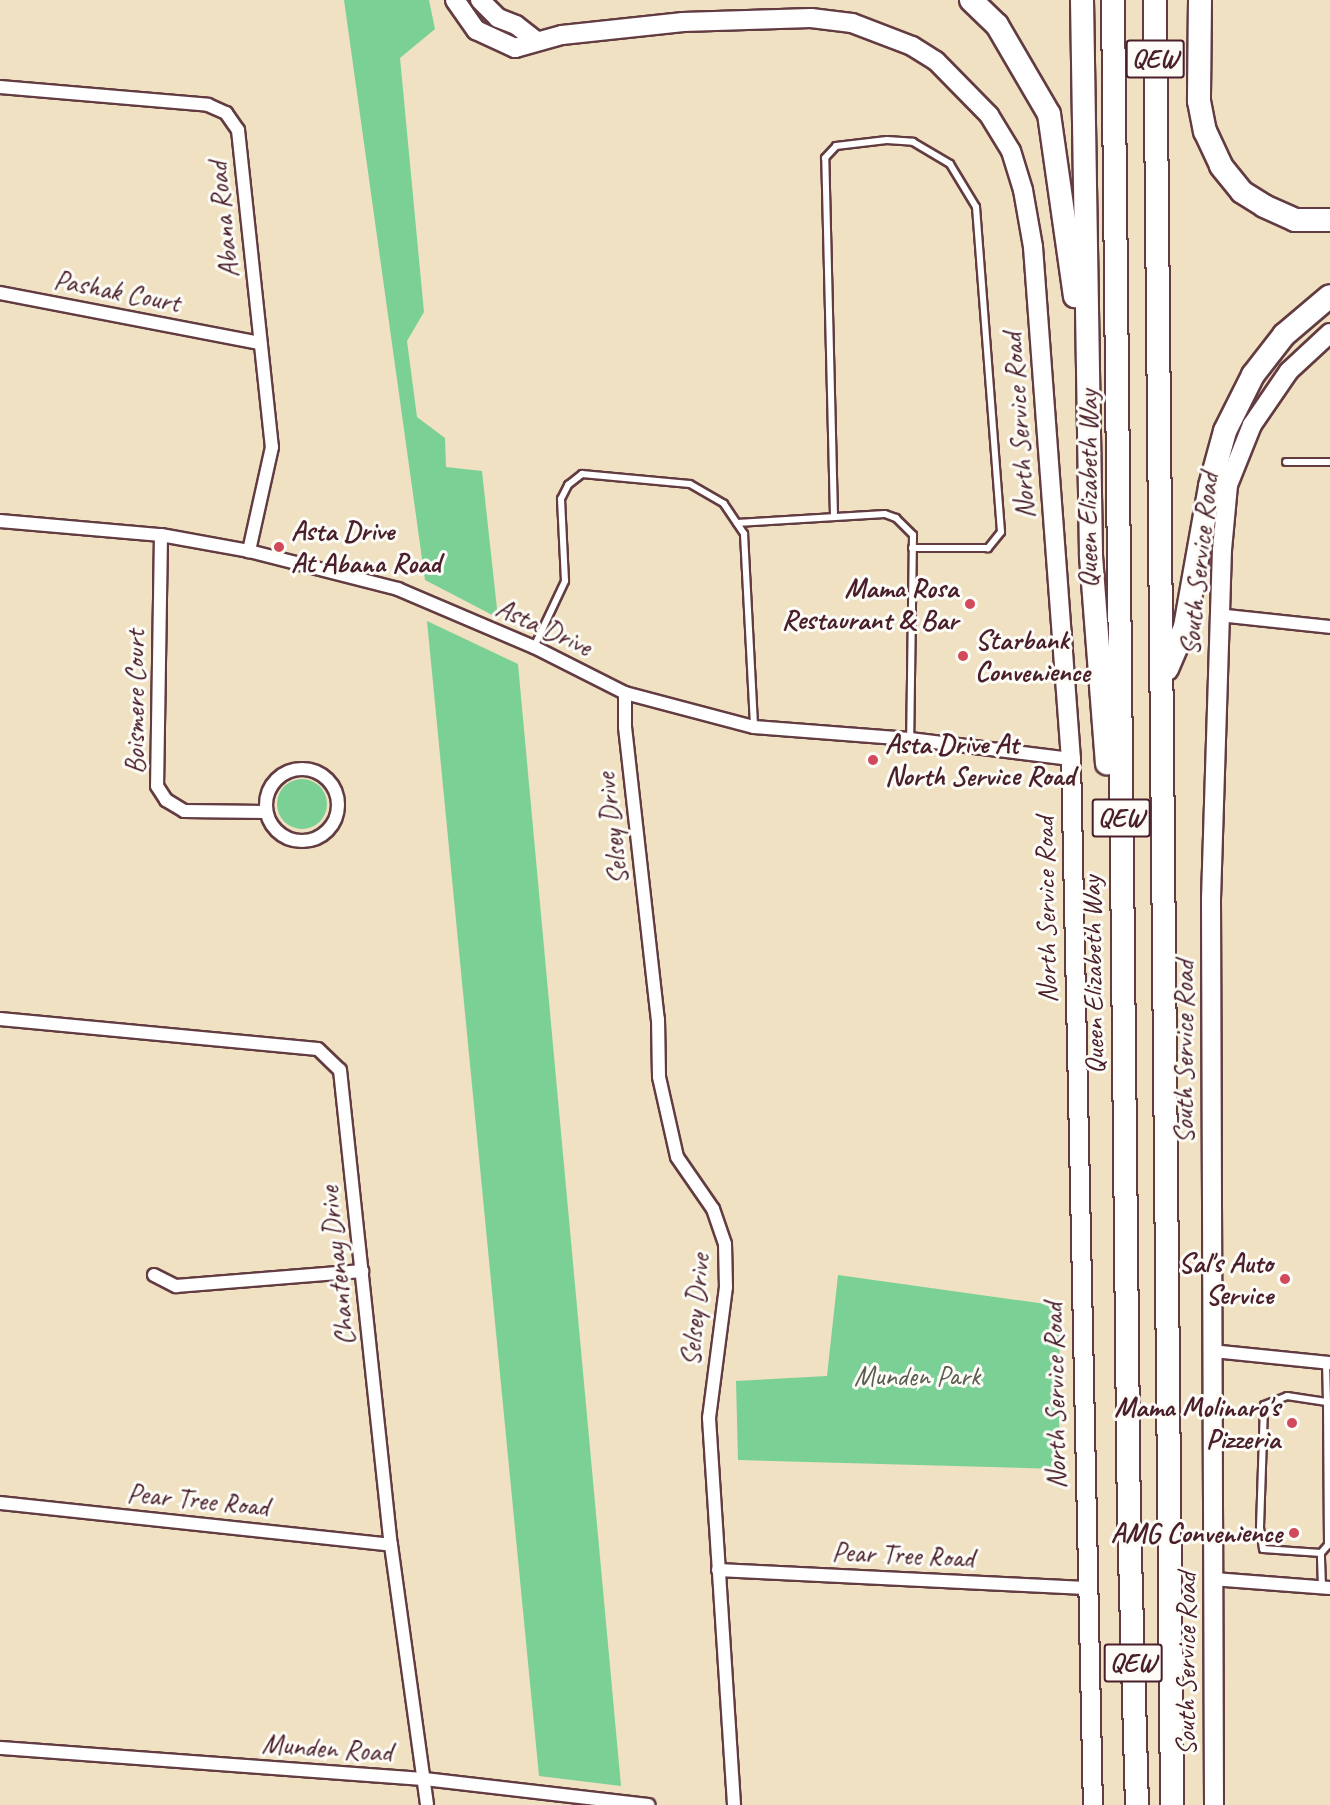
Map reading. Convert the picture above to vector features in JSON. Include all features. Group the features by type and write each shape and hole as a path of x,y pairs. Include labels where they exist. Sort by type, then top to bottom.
{"highway":[{"path":"971,0 997,25 1049,114 1089,398"},
{"path":"1083,0 1091,556 1108,778 1122,910"},
{"name":"Queen Elizabeth Way","path":"1113,0 1122,910 1137,1805"},
{"name":"QEW","path":"1155,0 1164,675 1172,1805"},
{"path":"1200,0 1199,101 1205,131 1221,166 1242,192 1264,206 1295,220 1330,220"},
{"path":"1164,675 1185,627 1210,486 1225,431 1253,375 1284,335 1330,296"}],"street":[{"name":"North Service Road","path":"455,0 476,30 493,40 515,48 535,40 683,22 811,18 852,23 912,46 936,61 989,115 1016,167 1033,247 1071,759 1086,1588 1093,1805"},
{"path":"480,0 498,18 516,25 535,40"},
{"name":"Abana Road","path":"0,87 208,105 226,113 238,130 272,447 249,551"},
{"name":"Pashak Court","path":"0,293 260,343"},
{"name":"South Service Road","path":"1214,1805 1211,899 1218,615 1228,485 1238,454 1269,397 1289,371 1330,333"},
{"name":"Asta Drive","path":"0,521 161,535 249,551 398,589 534,647 625,693 754,727 910,739 1071,759"},
{"name":"Boismere Court","path":"161,535 157,786 166,800 184,811 266,812"},
{"path":"1218,615 1330,627"},
{"name":"Selsey Drive","path":"625,693 624,727 658,1019 659,1077 677,1157 713,1209 725,1244 726,1287 709,1418 734,1805"},
{"path":"306,768 326,778 337,797 334,822 326,831 309,840 290,839 279,833 266,812 266,801 275,780 294,769 306,768"},
{"name":"Chantenay Drive","path":"0,1020 318,1049 330,1057 340,1070 391,1545 427,1805"},
{"path":"154,1275 176,1286 362,1270"},
{"path":"1212,1351 1328,1363"},
{"name":"Pear Tree Road","path":"0,1503 391,1545"},
{"name":"Pear Tree Road","path":"718,1570 1086,1588"},
{"path":"1213,1579 1326,1588"},
{"name":"Munden Road","path":"0,1748 424,1779 650,1805"}],"lane":[{"path":"834,516 825,158 836,146 887,140 913,142 950,164 976,207 1002,532 988,548 912,548"},
{"path":"1286,462 1330,462"},
{"path":"534,647 565,581 561,499 568,485 582,474 690,484 724,504 744,534 754,727"},
{"path":"737,523 885,514 896,518 913,535 910,739"},
{"path":"1326,1588 1321,1553 1328,1545 1328,1363"},
{"path":"1321,1553 1263,1549 1260,1527 1264,1405 1287,1396 1327,1402"}],"green space":[{"path":"344,0 429,0 435,29 400,58 424,312 407,341 417,417 445,438 446,467 482,471 498,618 425,580"},
{"path":"427,621 518,664 621,1786 539,1776"},
{"path":"302,779 311,781 322,790 327,804 325,813 316,824 302,829 293,827 282,818 277,804 279,795 288,784"},
{"name":"Munden Park","path":"838,1275 1060,1306 1059,1469 738,1460 736,1381 827,1376"}],"place":[{"name":"Asta Drive At Abana Road","path":"279,547"},
{"name":"Mama Rosa Restaurant & Bar","path":"970,604"},
{"name":"Starbank Convenience","path":"963,656"},
{"name":"Asta Drive At North Service Road","path":"873,760"},
{"name":"Sal's Auto Service","path":"1285,1279"},
{"name":"Mama Molinaro's Pizzeria","path":"1292,1423"},
{"name":"AMG Convenience","path":"1294,1533"}]}
